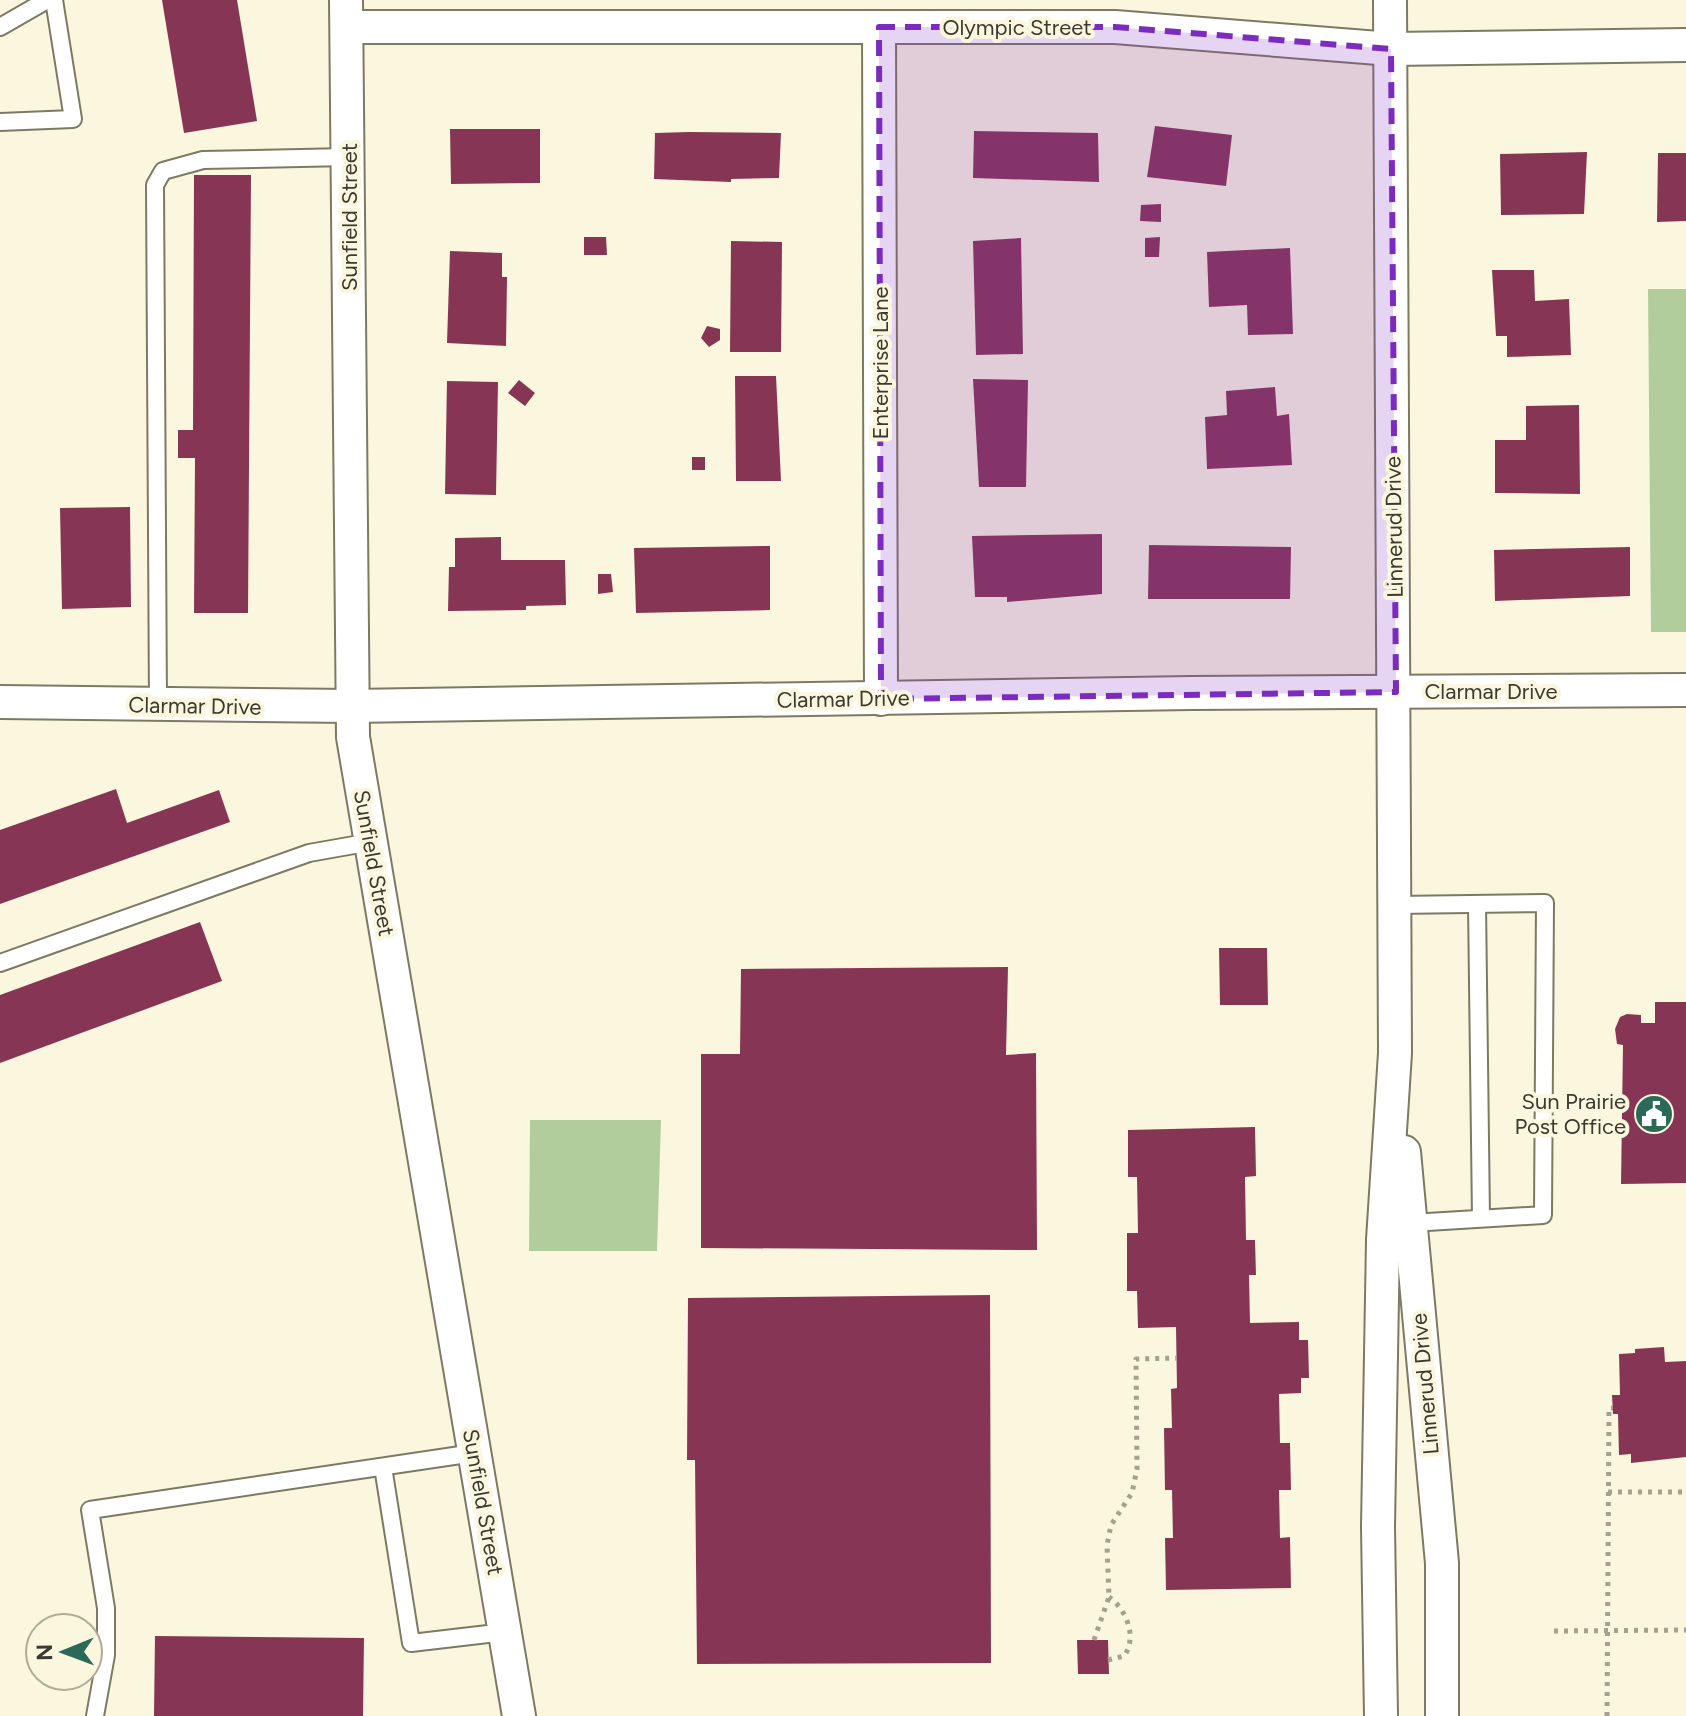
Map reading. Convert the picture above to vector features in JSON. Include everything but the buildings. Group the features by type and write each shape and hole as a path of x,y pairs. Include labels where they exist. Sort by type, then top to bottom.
{"street":[{"name":"Linnerud Drive","path":"1381,1716 1378,1527 1383,1240 1395,1053 1396,905 1390,0"},
{"name":"Olympic Street","path":"346,13 879,27 1115,27 1391,49 1686,45"},
{"name":"Sunfield Street","path":"346,13 353,737 519,1716"},
{"name":"Enterprise Lane","path":"879,27 881,699"},
{"name":"Clarmar Drive","path":"0,702 352,706 1686,690"},
{"name":"Linnerud Drive","path":"1395,1053 1442,1563 1442,1716"}],"lane":[{"path":"0,27 47,0"},
{"path":"0,122 73,119 54,0"},
{"path":"158,705 155,185 163,171 203,160 348,157"},
{"path":"0,963 309,853 371,842"},
{"path":"1396,905 1545,903 1543,1215 1411,1223"},
{"path":"1477,904 1481,1218"},
{"path":"95,1716 106,1655 106,1624 90,1510 474,1453"},
{"path":"383,1467 411,1643 505,1632"}],"path":[{"path":"1094,1640 1109,1597 1107,1545 1111,1525 1132,1493 1137,1469 1136,1359 1177,1358"},
{"path":"1607,1716 1609,1408 1613,1408"},
{"path":"1608,1492 1686,1492"},
{"path":"1108,1660 1124,1656 1129,1649 1128,1618 1123,1607 1109,1597"},
{"path":"1554,1631 1686,1630"}],"highlighted area":[{"path":"879,27 1115,27 1391,49 1396,692 881,699"}],"green space":[{"path":"1648,289 1686,289 1686,632 1651,632"},
{"path":"530,1120 661,1120 657,1251 529,1251"}],"place":[{"name":"Sun Prairie Post Office","path":"1654,1114"}]}
